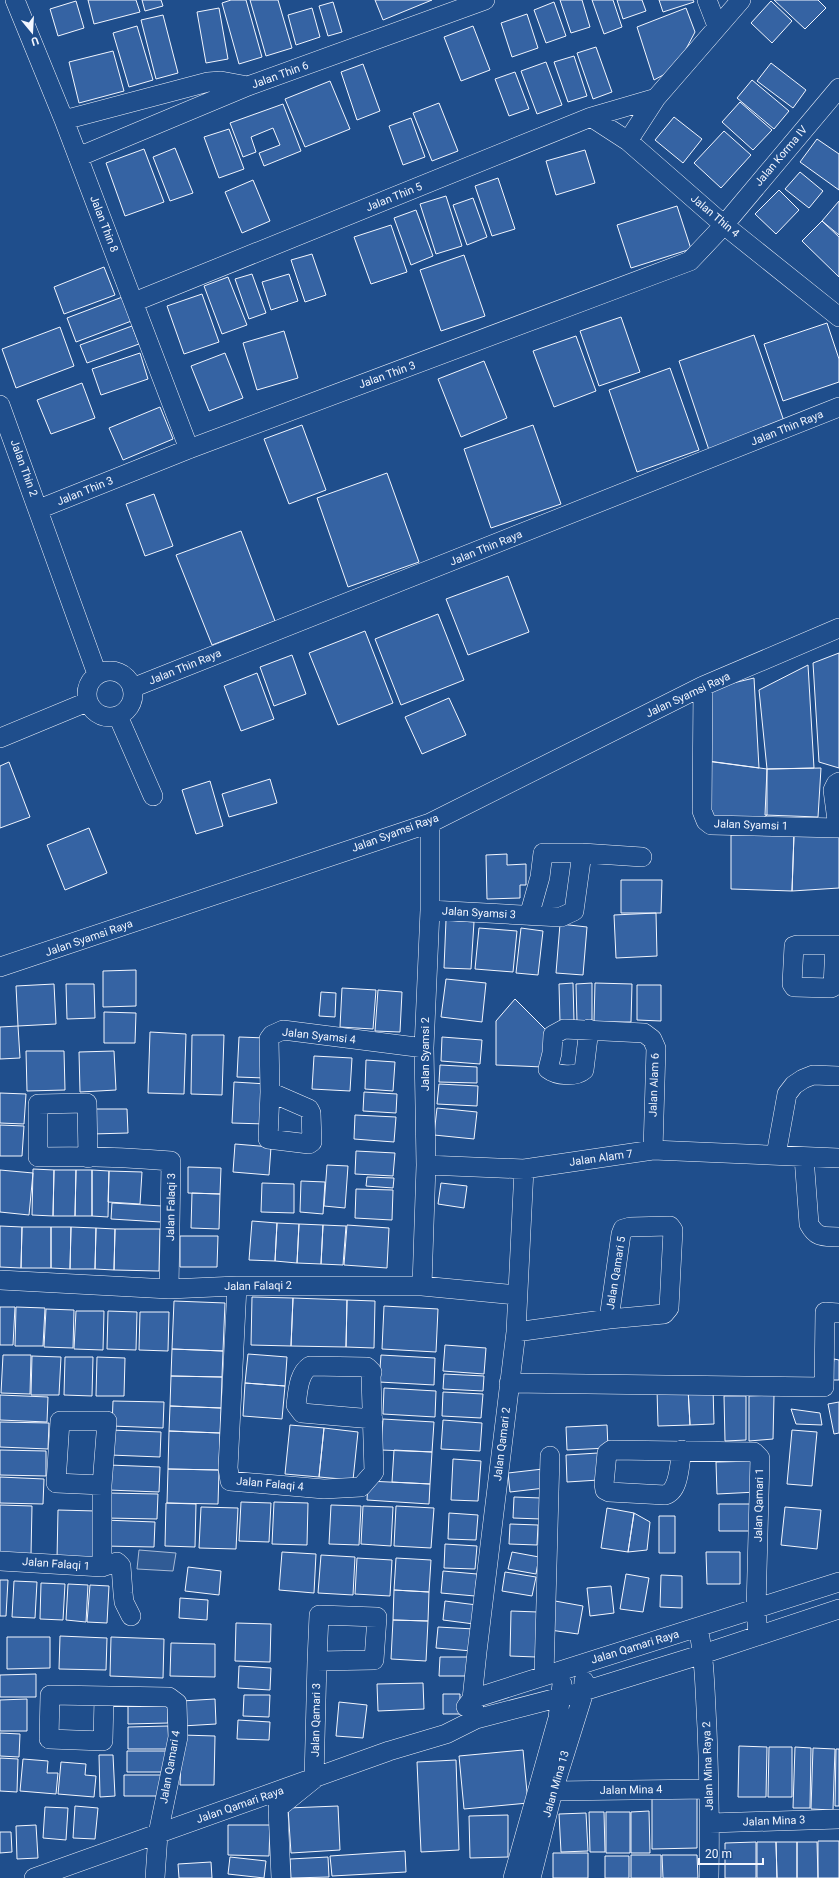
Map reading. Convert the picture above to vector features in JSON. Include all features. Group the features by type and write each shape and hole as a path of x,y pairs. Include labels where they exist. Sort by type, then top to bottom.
{"street":[{"name":"Jalan Thin 8","path":"15,0 64,120 189,449"},
{"name":"Jalan Thin 6","path":"78,157 248,86 485,0"},
{"path":"707,0 717,26"},
{"path":"628,141 656,98 741,0"},
{"path":"64,120 208,82 221,81 248,86"},
{"name":"Jalan Korma IV","path":"724,225 839,88"},
{"name":"Jalan Thin 5","path":"134,302 591,117 656,98"},
{"name":"Jalan Thin 4","path":"591,117 628,141 724,225 839,317"},
{"name":"Jalan Thin 3","path":"39,509 189,449 686,263 694,259 724,225"},
{"name":"Jalan Thin 2","path":"0,404 39,509 97,674"},
{"name":"Jalan Thin Raya","path":"132,688 839,407"},
{"name":"Jalan Syamsi Raya","path":"0,967 430,823 703,686 839,628"},
{"path":"111,671 125,676 132,688 133,696 131,705 125,712 118,716 109,718 92,710 87,702 88,686 97,674 111,671"},
{"name":"Jalan Syamsi 1","path":"703,686 702,811 706,821 711,825 838,828 833,790 839,782"},
{"path":"0,738 87,702"},
{"path":"118,716 153,796"},
{"name":"Jalan Syamsi 2","path":"422,1286 426,1165 424,1048 430,910 430,823"},
{"name":"Jalan Syamsi 3","path":"430,910 529,916 561,916 574,911 582,853 543,853 540,877 529,916"},
{"path":"582,853 642,857"},
{"name":"Jalan Alam 6","path":"589,1029 644,1033 652,1039 656,1048 653,1150"},
{"name":"Jalan Syamsi 4","path":"270,1092 268,1040 277,1031 283,1030 424,1048"},
{"path":"776,1155 787,1094 798,1082 813,1075 839,1076"},
{"name":"Jalan Alam 7","path":"426,1165 524,1169 653,1150 839,1158"},
{"path":"804,1157 810,1224 813,1231 819,1236 839,1237"},
{"name":"Jalan Falaqi 3","path":"88,1158 171,1161 169,1289"},
{"name":"Jalan Qamari 2","path":"476,1719 472,1699 516,1332 524,1169"},
{"name":"Jalan Qamari 5","path":"516,1332 609,1319 660,1316 668,1312 673,1230 670,1226 630,1226 623,1229 621,1234 609,1319"},
{"name":"Jalan Falaqi 2","path":"0,1280 169,1289 237,1286 422,1286 517,1295"},
{"name":"Jalan Falaqi 4","path":"237,1286 228,1468 230,1481 324,1489 361,1487 374,1472 373,1419"},
{"path":"510,1384 824,1387 825,1312 839,1313"},
{"name":"Jalan Qamari 1","path":"682,1450 754,1452 760,1458 756,1609 758,1636"},
{"path":"544,1675 550,1456"},
{"name":"Jalan Falaqi 1","path":"0,1561 102,1567 102,1485"},
{"path":"102,1567 117,1562 121,1566 123,1593 131,1616"},
{"name":"Jalan Qamari Raya","path":"472,1699 839,1582"},
{"name":"Jalan Qamari Raya","path":"34,1878 389,1751 446,1734 476,1719 584,1691 703,1654 839,1609"},
{"name":"Jalan Mina Raya 2","path":"698,1627 703,1654 710,1789 709,1878"},
{"name":"Jalan Qamari 3","path":"314,1779 317,1661"},
{"name":"Jalan Mina 13","path":"531,1878 553,1791 584,1691 585,1662"},
{"path":"513,1878 558,1718 562,1696 563,1669"},
{"name":"Jalan Qamari 4","path":"104,1697 169,1697 177,1703 178,1737 158,1834"},
{"path":"446,1734 472,1699"},
{"path":"281,1878 278,1808 314,1779"},
{"name":"Jalan Mina 4","path":"553,1791 710,1789"},
{"name":"Jalan Mina 3","path":"710,1823 839,1819"},
{"path":"155,1878 158,1834"}],"shaded area":[{"path":"139,1550 176,1553 173,1571 137,1569"}],"building":[{"path":"88,0 136,0 140,12 94,24"},
{"path":"142,0 161,0 163,6 145,11"},
{"path":"231,0 246,0 262,57 239,64 222,3"},
{"path":"250,0 278,0 292,48 266,56"},
{"path":"375,0 432,0 383,20"},
{"path":"560,0 582,0 590,27 571,33"},
{"path":"592,0 613,0 622,27 604,34"},
{"path":"617,0 642,0 646,11 623,19"},
{"path":"659,0 693,0 694,2 663,12"},
{"path":"774,0 818,0 826,8 805,29"},
{"path":"76,1 84,28 58,36 50,9"},
{"path":"771,1 792,21 772,43 751,23"},
{"path":"333,2 342,32 328,36 319,6"},
{"path":"554,2 566,36 546,43 534,10"},
{"path":"219,8 228,59 206,63 197,12"},
{"path":"312,8 320,37 296,45 288,15"},
{"path":"686,8 695,32 676,68 654,80 637,27"},
{"path":"527,14 538,48 512,57 501,23"},
{"path":"163,15 178,73 156,79 141,20"},
{"path":"137,26 153,80 129,87 113,33"},
{"path":"473,26 490,70 461,81 444,37"},
{"path":"596,47 612,92 593,99 577,53"},
{"path":"113,51 124,91 79,103 69,62"},
{"path":"574,56 587,96 568,102 554,62"},
{"path":"546,62 562,105 537,114 521,71"},
{"path":"771,63 806,90 793,108 757,81"},
{"path":"363,64 380,111 357,120 341,72"},
{"path":"515,72 529,109 509,116 495,79"},
{"path":"752,80 789,111 774,129 737,98"},
{"path":"330,81 350,129 305,147 285,99"},
{"path":"740,102 772,130 753,150 722,122"},
{"path":"439,103 458,151 432,161 413,113"},
{"path":"283,104 301,151 264,166 259,153 280,145 273,128 251,137 256,152 243,157 230,123"},
{"path":"674,117 702,139 683,163 655,140"},
{"path":"411,118 425,157 403,165 389,126"},
{"path":"229,129 244,169 219,178 204,137"},
{"path":"724,131 751,155 721,188 694,163"},
{"path":"817,139 839,154 839,190 800,162"},
{"path":"175,148 193,193 170,201 153,157"},
{"path":"144,149 164,202 125,216 106,163"},
{"path":"585,150 595,183 556,195 546,161"},
{"path":"800,172 823,191 809,208 785,189"},
{"path":"498,178 515,229 492,236 475,186"},
{"path":"253,180 270,221 242,233 225,192"},
{"path":"779,190 799,210 776,234 755,214"},
{"path":"446,196 462,246 436,254 420,204"},
{"path":"473,198 487,237 467,245 453,205"},
{"path":"839,201 839,235 822,221"},
{"path":"677,206 691,249 631,268 617,225"},
{"path":"416,210 433,256 411,265 394,218"},
{"path":"822,221 839,237 839,277 802,241"},
{"path":"391,225 407,272 371,284 354,237"},
{"path":"312,254 326,295 305,302 291,260"},
{"path":"464,255 485,316 441,331 420,270"},
{"path":"104,267 115,295 64,314 54,287"},
{"path":"252,274 266,313 249,319 235,279"},
{"path":"289,274 298,301 271,310 262,282"},
{"path":"228,277 247,325 222,334 204,286"},
{"path":"202,294 219,342 184,354 167,306"},
{"path":"125,296 134,320 76,342 67,318"},
{"path":"621,317 640,372 599,386 580,331"},
{"path":"827,323 839,359 839,382 783,401 764,344"},
{"path":"132,326 139,344 87,363 80,345"},
{"path":"60,327 74,366 16,388 2,349"},
{"path":"284,331 298,378 257,390 243,343"},
{"path":"754,335 786,427 710,453 679,361"},
{"path":"576,336 596,391 554,407 533,351"},
{"path":"140,353 148,379 101,395 92,369"},
{"path":"225,353 243,398 209,411 191,366"},
{"path":"484,361 507,418 461,437 438,379"},
{"path":"670,368 699,450 637,472 609,390"},
{"path":"82,383 95,418 51,434 37,400"},
{"path":"160,407 173,439 123,460 109,428"},
{"path":"302,425 326,490 289,504 264,439"},
{"path":"533,425 561,504 491,528 464,449"},
{"path":"387,473 419,562 348,587 317,498"},
{"path":"154,494 173,546 145,556 126,504"},
{"path":"241,531 275,621 212,645 176,555"},
{"path":"508,576 529,632 468,655 446,599"},
{"path":"438,614 464,680 401,705 375,639"},
{"path":"365,631 393,703 338,725 309,653"},
{"path":"839,653 839,768 819,762 813,663"},
{"path":"292,655 306,694 274,706 260,667"},
{"path":"808,665 814,768 767,769 759,690"},
{"path":"257,673 274,719 241,731 224,686"},
{"path":"754,678 759,768 706,761 708,689"},
{"path":"449,698 466,735 422,754 405,717"},
{"path":"701,760 767,769 767,815 759,821 704,818"},
{"path":"9,762 30,817 0,828 0,766"},
{"path":"821,768 818,817 765,815 767,769"},
{"path":"270,779 277,803 229,817 222,794"},
{"path":"210,781 223,826 196,834 182,790"},
{"path":"89,828 107,873 65,890 47,845"},
{"path":"794,834 839,836 839,888 792,891"},
{"path":"794,834 792,891 731,889 731,835"},
{"path":"507,854 507,865 526,864 526,885 520,885 520,898 487,899 486,855"},
{"path":"621,880 662,880 661,913 621,913"},
{"path":"656,913 657,956 616,958 614,915"},
{"path":"446,920 474,922 471,969 444,968"},
{"path":"560,924 587,927 583,975 556,973"},
{"path":"479,928 517,931 513,972 475,969"},
{"path":"521,928 543,931 538,975 516,973"},
{"path":"136,970 136,1006 103,1007 103,971"},
{"path":"446,979 486,983 482,1022 441,1017"},
{"path":"573,983 574,1021 560,1022 559,984"},
{"path":"592,983 592,1021 577,1022 576,984"},
{"path":"595,983 632,984 631,1022 594,1022"},
{"path":"54,984 56,1024 18,1026 16,986"},
{"path":"66,984 94,984 95,1018 67,1019"},
{"path":"637,985 661,985 661,1021 637,1020"},
{"path":"342,988 376,990 373,1029 340,1027"},
{"path":"378,990 402,992 400,1032 375,1031"},
{"path":"321,992 336,993 335,1017 319,1016"},
{"path":"515,999 549,1033 543,1067 496,1065 496,1021"},
{"path":"104,1012 136,1013 135,1043 104,1043"},
{"path":"18,1026 20,1058 0,1059 0,1027"},
{"path":"150,1032 186,1034 184,1094 148,1093"},
{"path":"192,1035 224,1035 222,1095 191,1094"},
{"path":"239,1037 266,1038 265,1078 237,1077"},
{"path":"442,1037 482,1040 480,1064 441,1061"},
{"path":"26,1051 64,1051 65,1090 27,1091"},
{"path":"114,1051 116,1090 80,1092 79,1052"},
{"path":"314,1056 352,1058 350,1091 312,1089"},
{"path":"366,1060 395,1062 393,1091 365,1089"},
{"path":"440,1065 477,1067 477,1083 439,1082"},
{"path":"234,1082 267,1084 265,1124 232,1123"},
{"path":"439,1084 478,1086 477,1106 437,1104"},
{"path":"364,1092 397,1094 396,1113 363,1111"},
{"path":"0,1093 26,1094 24,1124 0,1123"},
{"path":"437,1108 477,1112 474,1139 434,1135"},
{"path":"91,1109 127,1109 128,1133 92,1134"},
{"path":"355,1115 396,1117 394,1142 354,1139"},
{"path":"0,1125 24,1126 22,1156 0,1156"},
{"path":"235,1144 271,1147 269,1175 233,1172"},
{"path":"356,1151 395,1153 393,1176 355,1174"},
{"path":"327,1165 348,1166 345,1208 324,1206"},
{"path":"188,1167 221,1168 220,1194 188,1193"},
{"path":"33,1169 54,1170 53,1216 32,1215"},
{"path":"0,1170 33,1173 29,1215 0,1212"},
{"path":"54,1170 76,1170 75,1216 53,1216"},
{"path":"76,1170 92,1170 92,1216 75,1216"},
{"path":"92,1170 109,1171 108,1217 92,1216"},
{"path":"109,1171 142,1172 140,1204 108,1202"},
{"path":"367,1177 394,1178 393,1188 366,1186"},
{"path":"301,1181 325,1182 323,1214 300,1212"},
{"path":"262,1183 294,1184 294,1213 261,1212"},
{"path":"441,1183 467,1186 464,1208 438,1204"},
{"path":"356,1189 393,1190 392,1220 355,1218"},
{"path":"192,1193 220,1194 219,1229 191,1228"},
{"path":"112,1203 162,1206 161,1222 111,1219"},
{"path":"252,1221 277,1223 275,1261 249,1260"},
{"path":"277,1223 299,1224 297,1263 275,1261"},
{"path":"299,1224 323,1225 321,1264 297,1263"},
{"path":"323,1225 346,1226 343,1265 321,1264"},
{"path":"347,1225 389,1228 387,1268 344,1265"},
{"path":"0,1226 22,1227 21,1268 0,1267"},
{"path":"22,1227 51,1227 51,1268 21,1268"},
{"path":"51,1227 71,1227 70,1269 51,1268"},
{"path":"71,1227 96,1228 95,1269 70,1269"},
{"path":"96,1228 115,1229 114,1270 95,1269"},
{"path":"115,1229 160,1229 159,1271 114,1270"},
{"path":"180,1236 218,1236 217,1267 180,1267"},
{"path":"252,1297 293,1298 291,1346 251,1345"},
{"path":"293,1298 347,1300 346,1347 291,1346"},
{"path":"347,1300 375,1301 374,1348 346,1347"},
{"path":"174,1301 225,1303 223,1351 172,1349"},
{"path":"384,1306 438,1309 436,1352 382,1349"},
{"path":"0,1307 15,1307 13,1345 0,1345"},
{"path":"16,1307 45,1308 43,1346 15,1346"},
{"path":"46,1309 74,1310 73,1348 44,1347"},
{"path":"76,1311 104,1311 103,1350 74,1349"},
{"path":"108,1311 137,1312 136,1350 107,1349"},
{"path":"140,1312 169,1312 168,1351 139,1350"},
{"path":"445,1345 486,1348 484,1374 443,1371"},
{"path":"172,1349 223,1351 222,1377 171,1376"},
{"path":"248,1354 287,1357 285,1386 245,1383"},
{"path":"3,1355 31,1355 30,1394 1,1393"},
{"path":"381,1355 435,1358 434,1385 379,1382"},
{"path":"32,1356 61,1357 59,1395 31,1395"},
{"path":"65,1357 93,1357 92,1396 64,1395"},
{"path":"97,1357 125,1358 124,1396 96,1396"},
{"path":"834,1359 839,1360 839,1380 831,1380"},
{"path":"444,1374 484,1376 483,1391 443,1389"},
{"path":"171,1376 222,1377 221,1408 170,1406"},
{"path":"245,1383 285,1386 282,1419 243,1416"},
{"path":"713,1387 714,1424 690,1425 688,1388"},
{"path":"384,1388 436,1391 435,1417 383,1414"},
{"path":"688,1388 690,1425 658,1426 657,1389"},
{"path":"443,1392 483,1394 481,1418 442,1416"},
{"path":"0,1395 48,1397 47,1422 0,1420"},
{"path":"774,1395 773,1439 749,1441 749,1396"},
{"path":"724,1396 746,1396 746,1440 725,1441"},
{"path":"113,1401 164,1402 163,1428 112,1426"},
{"path":"839,1402 839,1433 834,1434 828,1404"},
{"path":"170,1406 221,1408 220,1433 169,1431"},
{"path":"791,1409 820,1413 822,1425 796,1424"},
{"path":"383,1419 434,1422 432,1452 381,1450"},
{"path":"443,1420 482,1423 480,1451 441,1449"},
{"path":"0,1422 49,1423 48,1449 0,1447"},
{"path":"290,1425 324,1428 319,1477 285,1474"},
{"path":"607,1425 608,1448 567,1450 566,1427"},
{"path":"324,1428 358,1432 353,1480 319,1477"},
{"path":"111,1430 161,1432 160,1457 110,1455"},
{"path":"792,1430 817,1432 812,1486 787,1484"},
{"path":"169,1431 220,1433 219,1470 168,1469"},
{"path":"0,1450 46,1451 46,1476 0,1475"},
{"path":"394,1450 432,1452 430,1484 392,1482"},
{"path":"598,1453 599,1480 567,1482 566,1455"},
{"path":"453,1459 481,1461 478,1501 451,1500"},
{"path":"756,1461 757,1492 717,1494 716,1462"},
{"path":"109,1465 160,1467 159,1492 108,1490"},
{"path":"168,1469 219,1470 218,1504 167,1503"},
{"path":"543,1469 545,1488 510,1492 508,1473"},
{"path":"0,1477 44,1479 43,1504 0,1503"},
{"path":"368,1481 430,1484 429,1504 367,1500"},
{"path":"107,1493 158,1494 157,1519 106,1518"},
{"path":"514,1497 541,1498 541,1519 513,1518"},
{"path":"241,1502 271,1503 269,1542 239,1541"},
{"path":"274,1502 308,1503 307,1545 272,1544"},
{"path":"166,1503 196,1504 195,1547 165,1546"},
{"path":"719,1504 755,1504 755,1531 719,1531"},
{"path":"0,1505 32,1506 31,1555 0,1554"},
{"path":"331,1505 361,1506 359,1545 329,1544"},
{"path":"363,1506 393,1507 391,1546 361,1544"},
{"path":"396,1506 434,1508 431,1548 394,1546"},
{"path":"201,1507 238,1508 236,1549 199,1548"},
{"path":"785,1507 821,1510 817,1549 781,1545"},
{"path":"607,1508 634,1513 628,1552 601,1548"},
{"path":"58,1510 96,1511 95,1560 57,1559"},
{"path":"449,1513 478,1515 476,1540 448,1539"},
{"path":"634,1513 650,1522 647,1550 628,1552"},
{"path":"659,1516 675,1516 675,1553 659,1553"},
{"path":"104,1520 155,1522 154,1547 104,1546"},
{"path":"510,1524 538,1525 537,1545 509,1544"},
{"path":"445,1544 477,1546 475,1569 444,1568"},
{"path":"282,1552 316,1554 314,1593 279,1590"},
{"path":"512,1552 539,1557 536,1574 508,1569"},
{"path":"706,1552 740,1552 740,1584 707,1584"},
{"path":"321,1555 355,1557 353,1595 318,1593"},
{"path":"357,1558 392,1560 390,1596 355,1594"},
{"path":"396,1558 431,1560 429,1592 394,1590"},
{"path":"188,1567 221,1571 219,1595 185,1591"},
{"path":"443,1571 477,1574 475,1596 441,1593"},
{"path":"505,1572 536,1577 532,1596 502,1591"},
{"path":"626,1574 649,1578 643,1612 620,1609"},
{"path":"661,1575 682,1576 682,1608 660,1607"},
{"path":"0,1580 8,1580 6,1616 0,1616"},
{"path":"14,1581 37,1582 35,1618 12,1617"},
{"path":"41,1583 65,1584 63,1620 40,1619"},
{"path":"68,1584 88,1585 86,1622 66,1620"},
{"path":"90,1585 109,1586 107,1623 87,1622"},
{"path":"611,1586 614,1613 590,1616 587,1588"},
{"path":"394,1590 429,1592 428,1621 393,1620"},
{"path":"180,1598 208,1600 207,1620 179,1618"},
{"path":"445,1601 477,1605 474,1624 443,1620"},
{"path":"555,1601 583,1606 578,1634 550,1630"},
{"path":"511,1611 538,1612 536,1657 510,1656"},
{"path":"393,1620 428,1621 426,1661 391,1659"},
{"path":"236,1623 271,1624 270,1662 235,1661"},
{"path":"438,1627 474,1629 472,1651 436,1648"},
{"path":"60,1636 107,1638 106,1670 59,1669"},
{"path":"7,1637 50,1637 50,1668 7,1669"},
{"path":"111,1637 164,1639 163,1678 110,1676"},
{"path":"171,1643 215,1644 215,1677 170,1676"},
{"path":"440,1657 471,1657 471,1676 439,1676"},
{"path":"239,1666 271,1668 270,1690 238,1688"},
{"path":"36,1674 36,1697 0,1697 0,1675"},
{"path":"423,1683 424,1709 378,1711 377,1684"},
{"path":"443,1694 460,1694 460,1714 443,1714"},
{"path":"244,1695 270,1695 269,1717 243,1716"},
{"path":"27,1699 27,1731 0,1731 0,1700"},
{"path":"215,1699 216,1724 182,1726 181,1701"},
{"path":"339,1702 367,1705 363,1738 336,1736"},
{"path":"128,1703 168,1703 168,1723 128,1724"},
{"path":"238,1720 270,1722 269,1740 237,1739"},
{"path":"168,1726 169,1749 128,1749 128,1727"},
{"path":"0,1733 20,1734 19,1757 0,1756"},
{"path":"182,1735 215,1736 214,1785 180,1785"},
{"path":"739,1746 767,1747 766,1797 738,1797"},
{"path":"769,1747 792,1747 792,1797 768,1797"},
{"path":"795,1747 811,1748 810,1808 793,1808"},
{"path":"813,1748 835,1749 833,1810 811,1809"},
{"path":"836,1749 839,1749 839,1806 835,1806"},
{"path":"523,1750 528,1803 464,1809 459,1756"},
{"path":"127,1751 168,1751 168,1772 127,1772"},
{"path":"99,1755 113,1755 115,1796 100,1797"},
{"path":"0,1758 18,1759 17,1792 0,1791"},
{"path":"23,1759 48,1761 47,1773 58,1773 56,1794 20,1791"},
{"path":"456,1760 459,1850 421,1852 417,1762"},
{"path":"61,1762 86,1764 85,1775 96,1776 94,1797 58,1794"},
{"path":"124,1775 165,1775 165,1796 124,1796"},
{"path":"697,1794 697,1848 652,1849 652,1795"},
{"path":"75,1806 98,1808 95,1839 73,1838"},
{"path":"338,1806 340,1850 291,1853 288,1808"},
{"path":"45,1807 68,1808 66,1840 43,1838"},
{"path":"649,1811 650,1853 631,1853 631,1812"},
{"path":"589,1812 604,1812 605,1852 590,1852"},
{"path":"606,1812 630,1812 630,1853 606,1853"},
{"path":"586,1813 588,1851 561,1852 559,1814"},
{"path":"508,1815 508,1857 470,1858 469,1816"},
{"path":"36,1825 38,1858 17,1859 16,1826"},
{"path":"228,1825 270,1825 269,1856 228,1855"},
{"path":"0,1832 11,1832 12,1852 0,1853"},
{"path":"818,1841 839,1841 839,1878 818,1878"},
{"path":"756,1842 756,1878 725,1878 725,1843"},
{"path":"757,1842 776,1842 777,1878 757,1878"},
{"path":"776,1842 797,1842 797,1878 777,1878"},
{"path":"797,1842 817,1842 818,1878 797,1878"},
{"path":"405,1851 406,1872 332,1876 330,1856"},
{"path":"553,1853 588,1853 588,1878 553,1878"},
{"path":"631,1855 661,1855 661,1878 631,1878"},
{"path":"662,1855 697,1855 698,1878 663,1878"},
{"path":"605,1856 629,1856 629,1878 605,1878"},
{"path":"230,1857 266,1861 264,1878 228,1874"},
{"path":"328,1857 329,1877 291,1878 290,1859"},
{"path":"211,1862 212,1878 179,1878 178,1864"}]}
